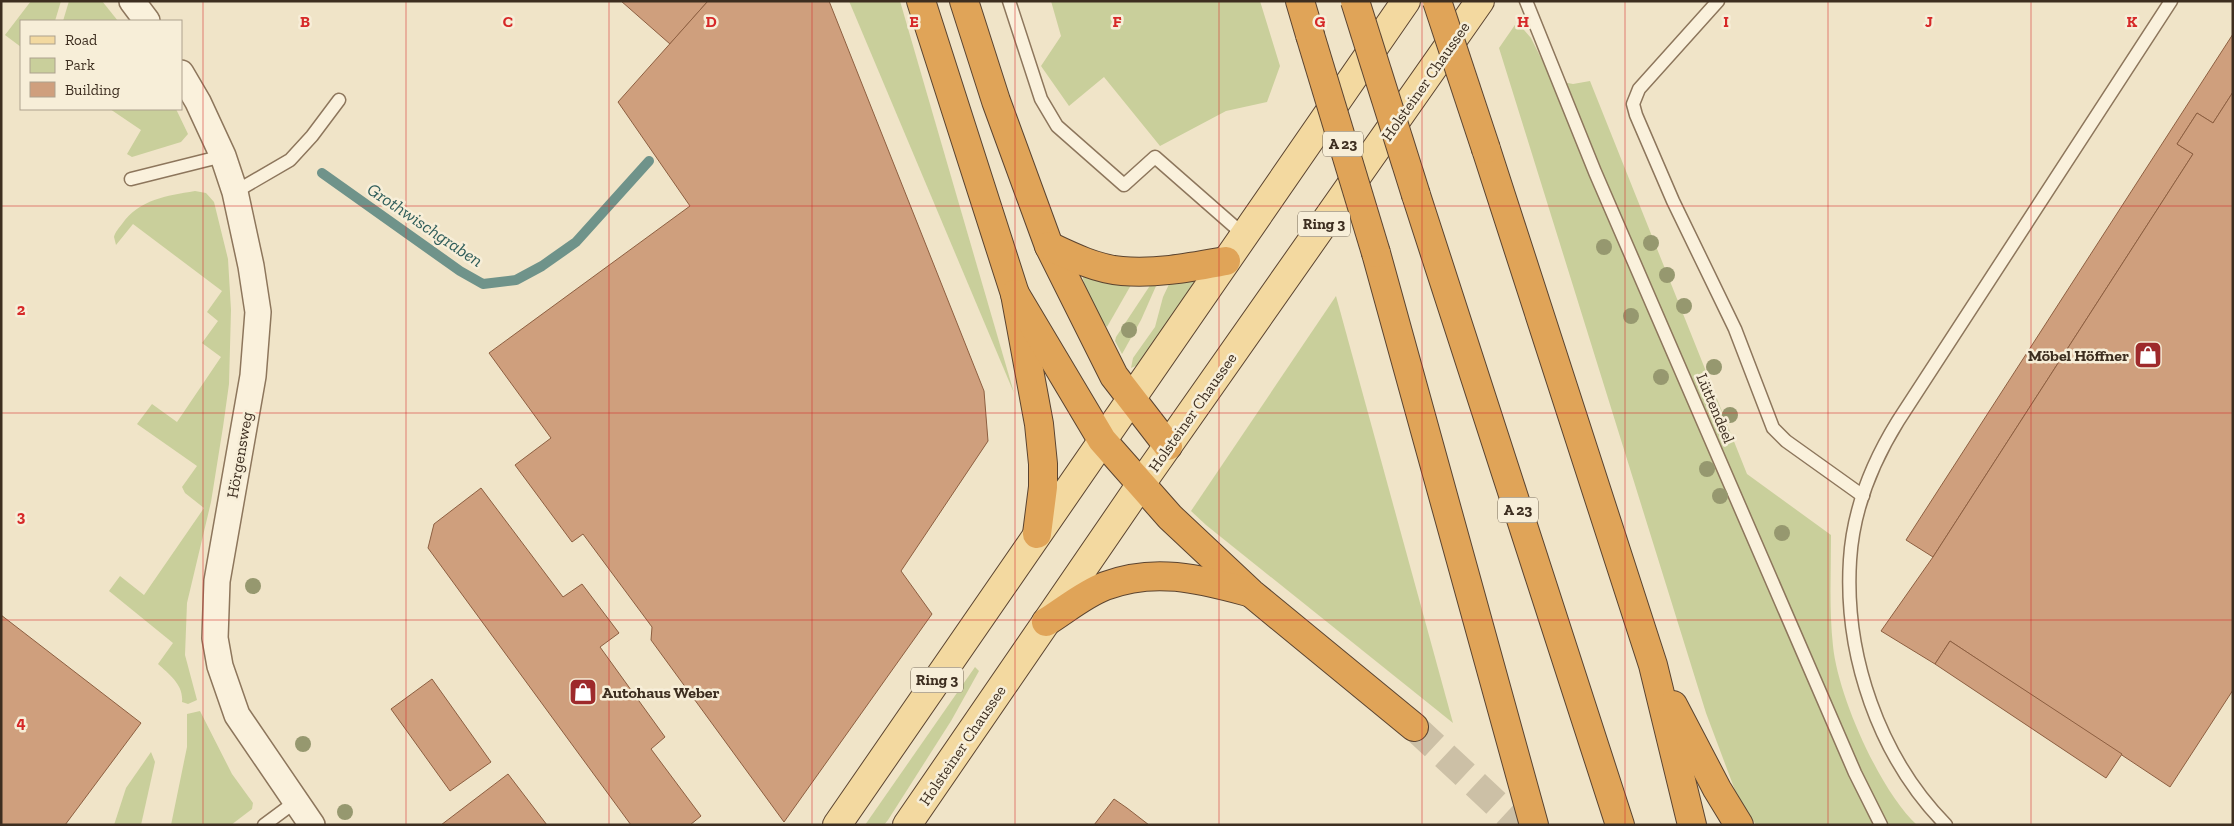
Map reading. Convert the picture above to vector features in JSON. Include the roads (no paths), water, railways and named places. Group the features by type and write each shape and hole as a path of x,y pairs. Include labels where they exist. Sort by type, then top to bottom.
{"highway":[{"path":"921,1 1015,294 1039,424 1043,464 1043,487 1037,534"},
{"path":"964,1 996,101 1049,246 1100,350 1130,399 1168,446"},
{"name":"A 23","path":"1300,1 1376,253 1534,825"},
{"name":"A 23","path":"1355,1 1620,825"},
{"path":"1437,1 1653,666 1692,825"},
{"path":"1049,246 1080,260 1122,271 1184,268 1226,261"},
{"path":"1015,294 1102,440 1170,517 1251,593 1414,727"},
{"path":"1046,622 1103,587 1132,578 1168,575 1251,593"},
{"path":"1653,666 1717,789 1738,825"}],"main road":[{"name":"Ring 3","path":"837,825 1406,1"},
{"name":"Holsteiner Chaussee","path":"907,825 1141,484 1480,1"}],"street":[{"path":"132,1 146,20"},
{"name":"Hörgensweg","path":"182,76 198,102 223,156 235,192 252,266 258,312 252,376 217,581 215,638 220,666 237,716 294,802 312,825"}],"lane":[{"path":"1009,1 1041,99 1057,126 1124,185 1155,157 1244,235"},
{"name":"Lüttendeel","path":"1526,1 1595,172 1855,773 1881,825"},
{"path":"1718,1 1639,89 1633,104 1636,115 1673,201 1734,328 1773,428 1786,441 1863,496"},
{"path":"1946,825 1928,807 1895,759 1868,695 1856,646 1851,606 1850,560 1863,496 1882,447 2171,1"},
{"path":"235,192 290,160 312,136 339,100"},
{"path":"131,179 223,156"},
{"path":"264,825 294,802"}],"waterway":[{"name":"Grothwischgraben","path":"322,173 460,271 483,284 516,280 542,266 576,242 649,161"}],"tunnel":[{"path":"1414,727 1519,825"}],"place":[{"name":"Möbel Höffner","path":"2148,355"},
{"name":"Autohaus Weber","path":"583,692"}]}
